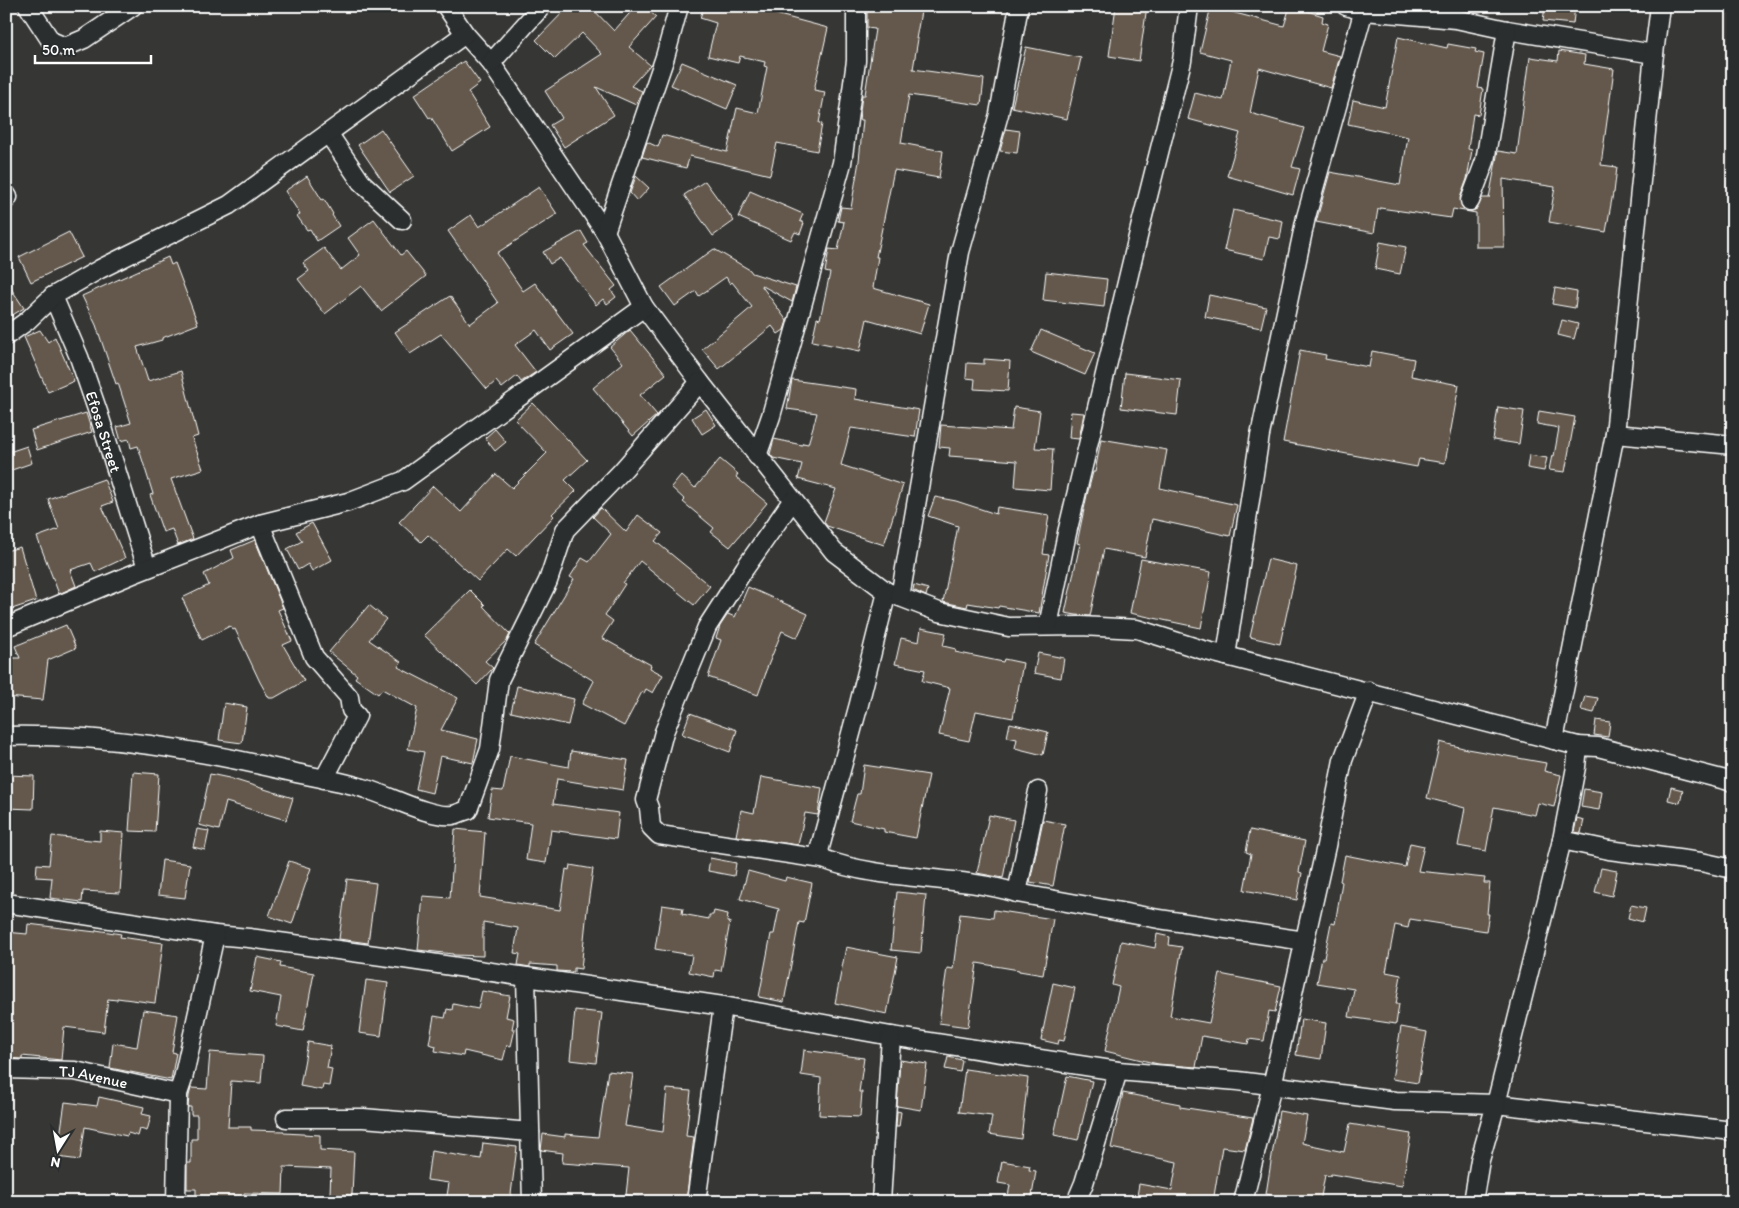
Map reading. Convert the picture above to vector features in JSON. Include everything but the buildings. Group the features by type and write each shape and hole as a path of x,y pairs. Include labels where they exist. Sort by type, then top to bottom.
{"street":[{"path":"28,6 51,41 66,47 84,40 132,6"},
{"path":"446,6 465,34 491,63 605,232 644,307 700,382 834,552 893,595 939,612 1009,627 1081,626 1137,629 1226,656 1369,691 1578,746 1598,747 1733,782"},
{"path":"491,63 542,6"},
{"path":"605,232 665,57 679,6"},
{"path":"757,456 771,416 842,163 856,61 856,6"},
{"path":"823,860 819,851 859,704 893,595 960,252 999,114 1019,6"},
{"path":"1048,626 1067,533 1182,60 1189,6"},
{"path":"1346,6 1456,19 1507,30 1654,54"},
{"path":"1554,740 1615,434 1660,6"},
{"path":"1226,656 1260,435 1306,217 1365,8"},
{"path":"1470,201 1485,161 1507,30"},
{"path":"6,336 27,321 53,296 100,269 229,206 465,34"},
{"path":"328,133 360,182 402,220"},
{"path":"6,194 6,200"},
{"name":"Efosa Street","path":"53,296 79,357 147,568"},
{"path":"6,627 147,568 260,524 348,502 403,481 644,307"},
{"path":"6,736 40,735 104,739 173,748 258,764 365,788 437,814 454,815 468,810 490,749 500,680 548,581 565,530 622,471 700,382"},
{"path":"1615,434 1733,445"},
{"path":"792,501 707,626 664,732 646,800 651,827 659,835 823,860 864,870 994,886 1017,893 1160,919 1305,941"},
{"path":"260,524 314,657 349,697 351,710 357,716 324,779"},
{"path":"1243,1202 1272,1086 1344,760 1369,691"},
{"path":"1473,1202 1480,1160 1496,1104 1562,840 1576,768 1578,746"},
{"path":"1017,893 1038,791"},
{"path":"1562,840 1609,850 1701,862 1733,869"},
{"path":"6,903 215,935 249,938 723,1006 891,1036 1118,1071 1272,1086 1395,1101 1496,1104 1733,1131"},
{"path":"176,1202 178,1094 183,1080 215,935"},
{"path":"526,977 532,1202"},
{"path":"696,1202 723,1006"},
{"path":"881,1202 891,1036"},
{"name":"TJ Avenue","path":"6,1069 76,1071 178,1094"},
{"path":"1076,1202 1084,1183 1118,1071"},
{"path":"286,1118 363,1118 530,1132"}]}
